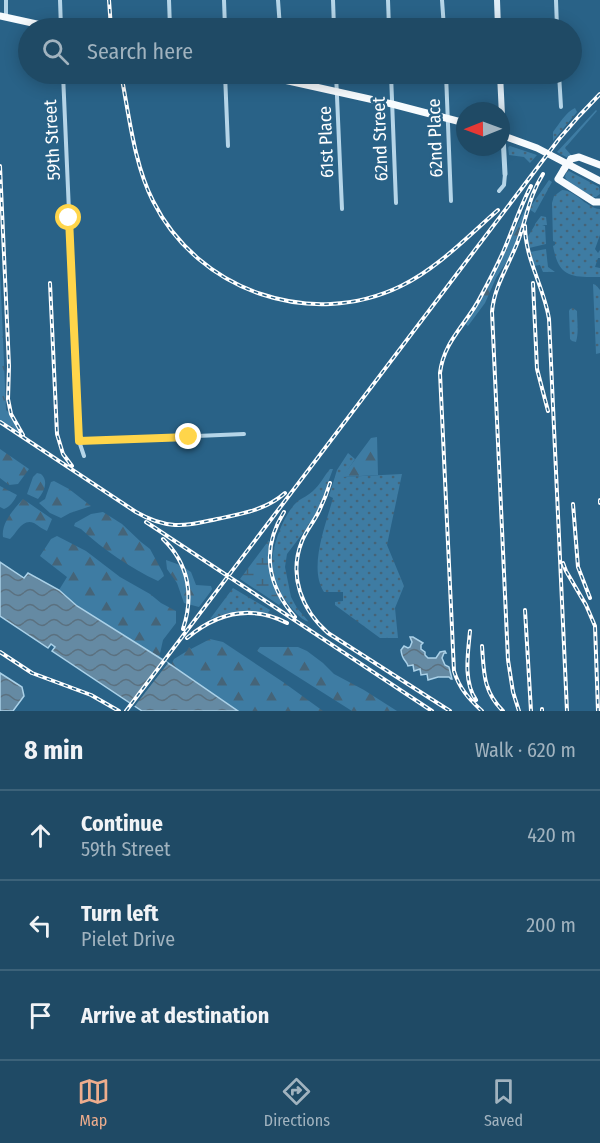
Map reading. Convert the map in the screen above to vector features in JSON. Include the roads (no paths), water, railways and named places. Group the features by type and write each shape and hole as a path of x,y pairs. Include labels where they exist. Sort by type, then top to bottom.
{"main road":[{"path":"497,0 498,18"},
{"path":"3,17 18,20"},
{"path":"310,84 456,120"},
{"path":"500,84 501,102"},
{"path":"510,139 537,148 600,181"},
{"path":"600,165 579,157 571,159 558,179 594,202 600,202"}],"street":[{"path":"3,17 6,0"},
{"path":"60,0 61,18"},
{"path":"169,0 170,18"},
{"path":"224,0 225,18"},
{"path":"278,0 279,18"},
{"path":"333,0 334,18"},
{"path":"388,0 389,18"},
{"path":"442,0 443,18"},
{"path":"556,0 557,18"},
{"name":"59th Street","path":"63,84 79,441 84,456"},
{"path":"225,84 228,147"},
{"name":"61st Place","path":"337,84 342,209"},
{"name":"62nd Street","path":"391,84 396,203"},
{"name":"62nd Place","path":"446,84 451,201"},
{"path":"560,84 561,107"},
{"path":"499,191 504,185 504,156"},
{"path":"79,441 244,434"}],"water":[{"path":"0,562 24,578 28,573 59,590 77,606 171,665 238,711 142,711 52,651 55,647 51,644 48,648 0,616"},
{"path":"410,637 423,643 421,649 428,658 436,658 440,652 445,651 442,658 445,665 449,667 452,679 438,677 428,680 427,674 421,675 420,669 414,671 413,665 408,666 401,650 404,646 410,647 412,642"},
{"path":"0,673 22,687 24,696 13,711 0,711"}],"railway":[{"path":"109,0 110,18"},
{"path":"123,84 146,187 173,232 198,258 228,279 260,294 295,302 331,304 366,299 415,279 452,251 498,210"},
{"path":"126,711 559,139 600,94"},
{"path":"0,166 9,366 8,399 11,414 23,435"},
{"path":"519,711 513,692 508,660 492,312 499,284 518,241 534,190 543,174"},
{"path":"482,711 465,693 454,671 440,373 446,351 490,279 531,186"},
{"path":"525,226 528,250 549,319 567,711"},
{"path":"50,283 57,434 63,454 72,466"},
{"path":"533,283 537,369 548,411"},
{"path":"0,422 136,512 160,522 186,525 235,515 270,504 285,493"},
{"path":"330,483 298,554 297,579 305,603 311,614 328,633 450,711"},
{"path":"573,504 578,567 590,598"},
{"path":"284,512 272,540 270,566 278,592 295,617"},
{"path":"146,522 432,711"},
{"path":"163,539 179,559 187,581 188,605 183,629"},
{"path":"563,563 595,626 598,711"},
{"path":"525,610 531,711"},
{"path":"187,638 210,622 234,614 260,614 287,623"},
{"path":"470,631 468,676 476,700"},
{"path":"482,646 488,689 496,704 503,711"},
{"path":"0,652 32,673 91,695 119,711"}]}
